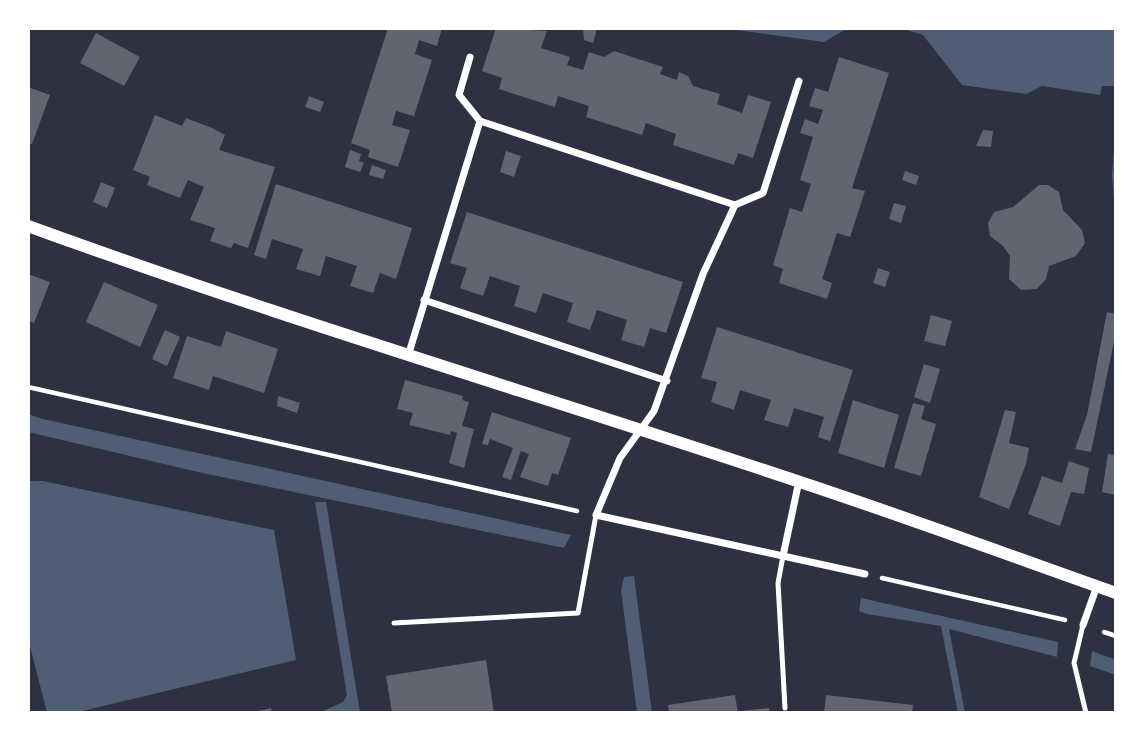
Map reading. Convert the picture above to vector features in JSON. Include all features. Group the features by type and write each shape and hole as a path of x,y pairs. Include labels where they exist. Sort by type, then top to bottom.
{"street":[{"path":"470,57 459,95 480,121 735,205 763,193 799,81"},
{"path":"408,356 480,121"},
{"path":"735,205 703,274 667,381 654,411 620,458 596,515 864,574"},
{"path":"28,226 156,273 799,481 1116,593"},
{"path":"424,300 667,381"},
{"path":"783,556 799,481"},
{"path":"1083,625 1097,586"}],"lane":[{"path":"394,624 578,613 596,515"},
{"path":"783,556 778,583 785,708"},
{"path":"1083,625 1074,663 1086,713"}],"path":[{"path":"28,387 596,515"},
{"path":"864,574 1083,625 1116,636"}],"water":[{"path":"723,28 848,28 824,42"},
{"path":"900,28 1116,28 1116,86 1102,86 1100,95 1042,86 1026,94 962,85 923,35"},
{"path":"1116,123 1116,225 1112,175"},
{"path":"28,414 571,535 564,548 198,472 28,432"},
{"path":"28,481 43,481 274,530 296,660 74,713 47,713 28,638"},
{"path":"315,502 326,502 360,713 319,713 343,702 347,695"},
{"path":"634,576 652,713 637,713 621,590 624,577"},
{"path":"861,598 1058,642 1057,657 949,629 965,713 958,713 941,626 867,614 859,611"},
{"path":"1092,651 1116,660 1116,675 1090,666"}],"building":[{"path":"388,28 442,28 437,46 419,40 415,54 432,60 414,116 396,111 392,125 410,130 398,167 368,157 370,150 351,143"},
{"path":"496,28 547,31 541,48 570,57 567,65 583,70 589,52 604,57 614,51 663,67 660,74 677,80 679,72 688,76 693,86 720,94 717,104 742,113 748,95 771,102 753,158 738,153 734,165 673,145 676,134 646,123 642,135 586,117 589,106 558,96 555,107 499,89 502,78 482,71"},
{"path":"583,28 597,28 593,43 584,40"},
{"path":"96,33 140,57 124,86 80,63"},
{"path":"839,57 889,73 852,188 865,191 850,237 837,233 822,279 832,283 827,299 779,283 783,269 773,265 790,208 802,212 811,184 800,180 813,137 800,133 805,119 818,124 823,110 809,106 815,88 828,92"},
{"path":"28,87 50,95 32,144 28,143"},
{"path":"309,96 324,102 320,112 305,107"},
{"path":"155,115 182,126 186,118 212,128 225,135 219,150 275,167 248,248 234,243 231,248 210,241 215,228 190,220 204,187 188,180 180,198 147,185 150,177 133,170"},
{"path":"983,130 993,131 991,147 976,146"},
{"path":"350,150 361,154 359,161 364,163 360,172 345,167"},
{"path":"506,151 521,156 514,177 500,172"},
{"path":"372,165 386,170 383,179 369,175"},
{"path":"905,171 919,176 916,185 902,180"},
{"path":"101,182 115,188 107,208 93,202"},
{"path":"276,184 412,228 396,279 380,273 373,293 350,286 357,266 326,256 320,276 296,269 303,249 272,239 266,259 254,255"},
{"path":"1039,185 1048,185 1059,192 1063,210 1082,230 1085,243 1076,256 1049,266 1046,279 1037,289 1021,290 1009,279 1010,256 1003,246 990,236 988,223 994,212 1013,207"},
{"path":"894,203 906,206 901,223 889,219"},
{"path":"467,212 683,282 666,333 650,328 644,347 621,340 627,320 597,310 590,330 567,322 573,303 543,293 536,313 514,306 520,286 490,276 483,296 460,288 467,268 450,263"},
{"path":"878,268 890,272 885,287 873,283"},
{"path":"28,274 50,282 34,323 28,321"},
{"path":"104,282 158,305 140,347 86,322"},
{"path":"1107,312 1116,314 1116,332 1091,452 1075,449 1087,415"},
{"path":"931,315 952,321 945,346 924,341"},
{"path":"717,327 853,370 830,441 818,437 824,417 794,408 788,427 764,420 771,400 740,390 734,410 711,402 717,382 701,378"},
{"path":"165,330 180,337 167,366 152,359"},
{"path":"226,331 278,349 264,393 213,376 209,390 173,378 187,336 221,347"},
{"path":"924,364 940,369 930,403 914,397"},
{"path":"405,380 463,396 462,400 469,402 462,426 474,429 464,468 449,463 457,433 451,431 450,435 409,425 413,413 397,409"},
{"path":"278,396 300,403 297,413 277,406"},
{"path":"853,400 899,415 884,468 838,453"},
{"path":"913,403 925,406 921,419 936,424 921,476 894,468"},
{"path":"1005,410 1016,412 1009,443 1029,448 1026,464 1009,509 979,497"},
{"path":"492,412 571,438 558,475 552,473 548,486 520,477 529,454 521,451 511,480 502,477 513,448 490,439 488,445 482,444"},
{"path":"1108,454 1116,455 1116,495 1102,492"},
{"path":"1069,461 1089,468 1084,494 1071,492 1060,526 1028,514 1042,476 1062,483"},
{"path":"486,660 494,713 392,713 386,676"},
{"path":"735,695 738,713 669,713 668,705"},
{"path":"826,695 913,705 912,713 824,713"},
{"path":"271,708 272,713 254,713 254,712"},
{"path":"769,708 770,713 741,713 741,711"}]}
